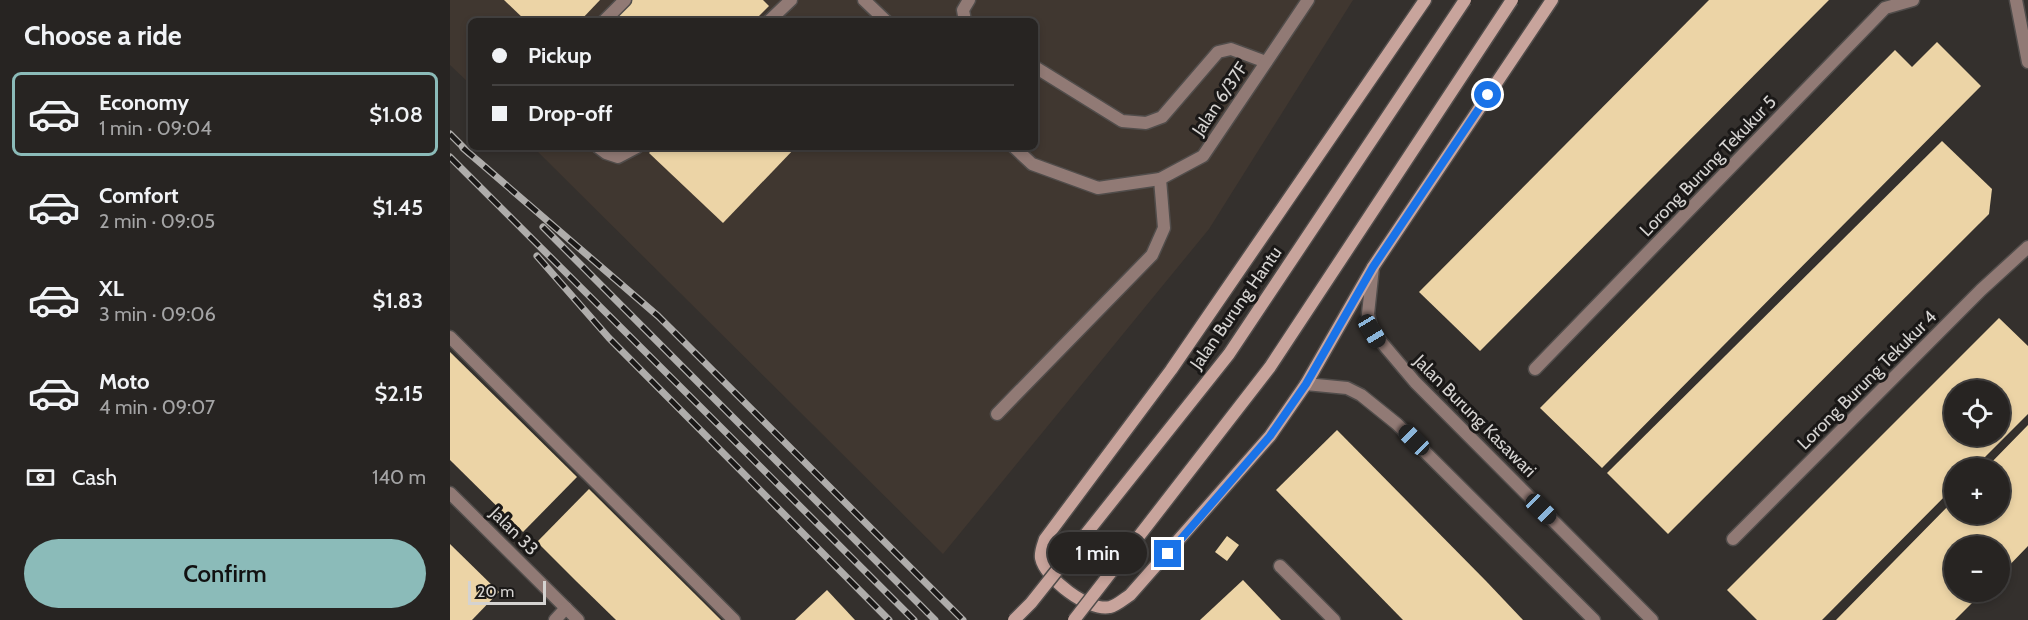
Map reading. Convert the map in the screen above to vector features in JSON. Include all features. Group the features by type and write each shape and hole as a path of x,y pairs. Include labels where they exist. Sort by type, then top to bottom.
{"main road":[{"path":"1425,0 1171,370 1045,539 1040,555 1044,564 1080,602 1093,607 1110,607 1130,595 1270,436 1306,384 1373,267 1552,0"},
{"name":"Jalan Burung Hantu","path":"1014,620 1031,603 1229,354 1465,0"},
{"path":"1074,620 1270,367 1512,0"}],"street":[{"path":"607,18 625,0"},
{"path":"773,18 791,0"},
{"path":"864,0 883,18"},
{"path":"964,18 963,10 969,0"},
{"name":"Jalan 6/37F","path":"1017,150 1032,164 1098,188 1160,179 1203,156 1308,0"},
{"name":"Lorong Burung Tekukur 5","path":"1535,369 1885,8 1913,0"},
{"path":"2016,0 2028,62"},
{"path":"1038,69 1122,121 1146,123 1162,117 1218,52 1232,49 1266,62"},
{"path":"602,150 618,157 631,150"},
{"path":"997,414 1152,255 1164,228 1160,179"},
{"name":"Lorong Burung Tekukur 4","path":"1733,539 1981,290 2028,247"},
{"name":"Jalan Burung Kasawari","path":"1373,267 1368,314 1379,342 1423,390 1652,620"},
{"path":"450,338 734,620"},
{"path":"1306,384 1347,388 1361,395 1397,424 1594,620"},
{"name":"Jalan 33","path":"450,493 578,620"},
{"path":"1280,566 1334,620"},
{"path":"555,620 566,608"}],"shaded area":[{"path":"450,0 1353,0 1209,229 943,554 536,150 1038,150 1038,18 468,18 468,82 450,65"}],"building":[{"path":"504,0 600,0 583,18 523,18"},
{"path":"632,0 763,0 769,6 757,18 614,18"},
{"path":"1709,0 1829,0 1480,351 1419,292"},
{"path":"1937,42 1981,86 1602,468 1540,408 1895,50 1912,67"},
{"path":"1942,141 1992,189 1989,214 1668,534 1607,473"},
{"path":"652,150 793,150 723,223 649,153"},
{"path":"1999,318 2028,346 2028,414 2010,432 2010,380 1944,380 1944,446 1996,446 1984,458 1944,458 1944,497 1822,620 1757,620 1727,590"},
{"path":"450,352 577,477 523,532 450,460"},
{"path":"2028,425 2028,546 2010,565 2010,536 1944,536 1944,602 1973,602 1955,620 1836,620 1944,510 1944,524 2010,524 2010,458 1996,458"},
{"path":"1337,430 1523,620 1403,620 1276,490"},
{"path":"589,489 721,620 616,620 575,580 537,542"},
{"path":"1227,536 1239,545 1227,561 1215,552"},
{"path":"450,544 499,592 472,620 450,620"},
{"path":"1243,580 1281,620 1200,620"},
{"path":"827,590 855,620 795,620"}],"railway":[{"path":"450,134 469,153"},
{"path":"463,148 658,316 963,620"},
{"path":"450,157 914,620"},
{"path":"543,227 935,620"},
{"path":"537,256 609,338 889,620"}],"route":[{"path":"1168,554 1270,436 1306,384 1373,267 1488,95"}]}
